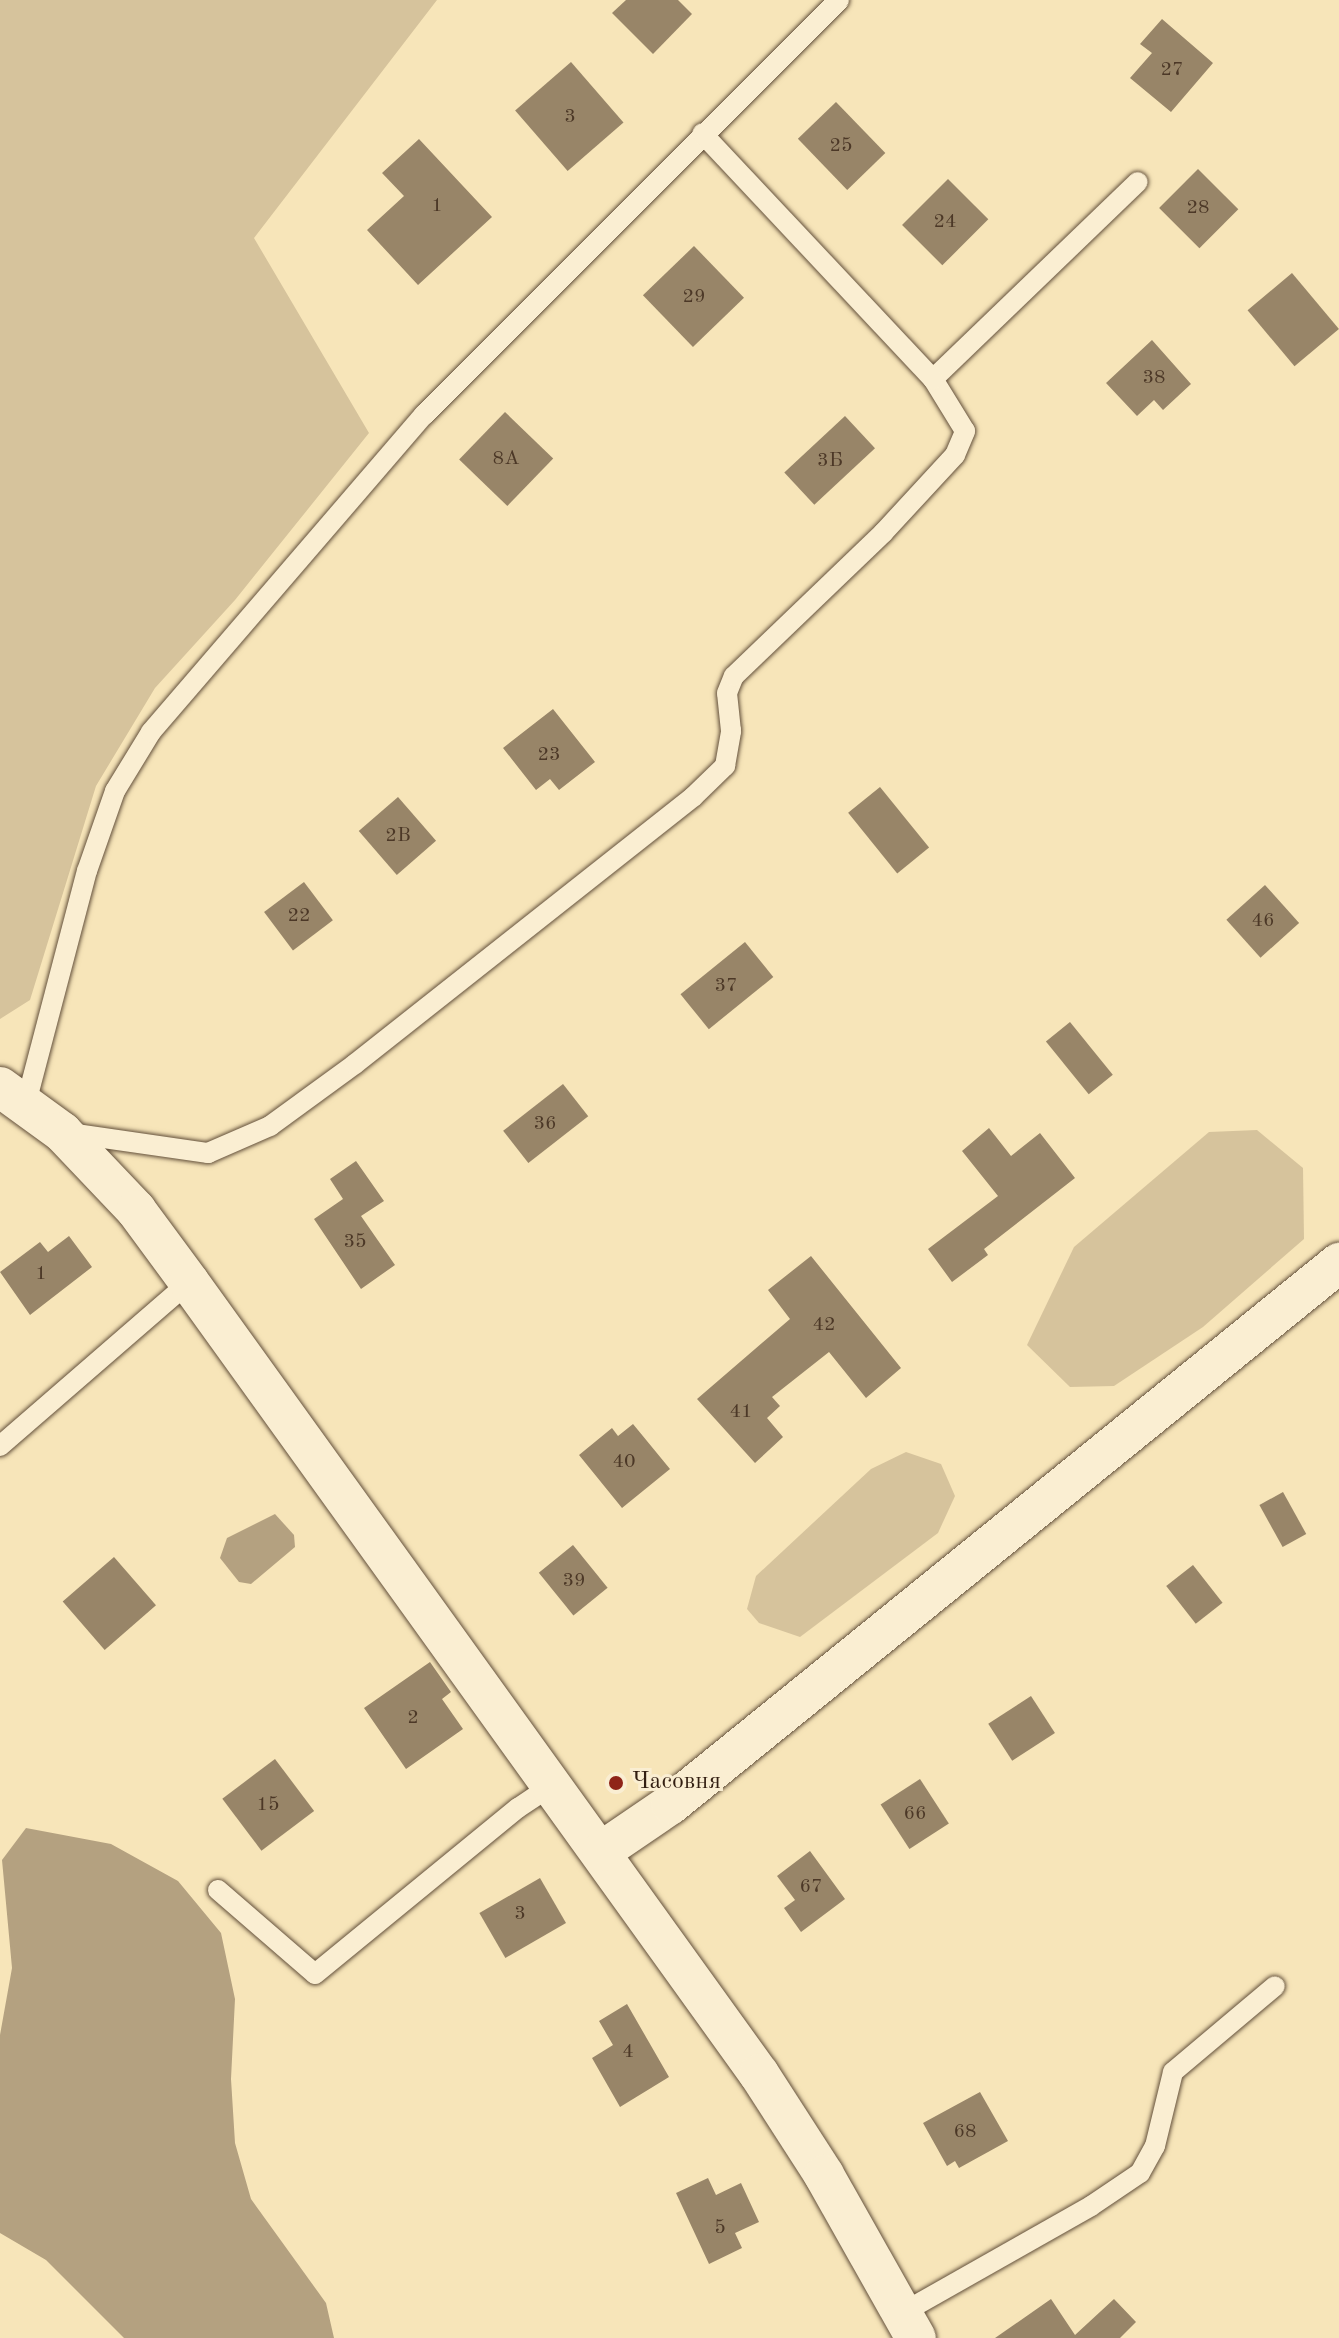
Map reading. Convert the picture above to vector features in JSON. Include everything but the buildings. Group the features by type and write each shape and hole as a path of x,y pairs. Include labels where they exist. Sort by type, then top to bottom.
{"street":[{"path":"13,1095 62,1132 136,1210 189,1282 554,1784 759,2074 824,2175 909,2326"},
{"path":"602,1851 671,1804 1339,1263"}],"lane":[{"path":"13,1095 115,791 151,732 424,415 702,133 839,0"},
{"path":"62,1132 208,1153 239,1143 355,1064 693,797 725,766 731,731 727,693 734,676 883,533 955,455 965,431 933,379 702,133"},
{"path":"933,379 1138,182"},
{"path":"0,1446 189,1282"},
{"path":"218,1890 315,1974 518,1808 554,1784"},
{"path":"909,2326 1140,2173 1155,2146 1173,2072 1275,1986"}],"shaded area":[{"path":"0,0 437,0 254,238 369,433 235,600 155,688 96,786 30,1000 0,1019"},
{"path":"1257,1130 1303,1168 1304,1239 1203,1327 1114,1386 1070,1387 1027,1345 1074,1247 1209,1132"},
{"path":"906,1452 941,1464 955,1496 938,1533 800,1637 759,1623 747,1609 756,1576 871,1469"},
{"path":"275,1514 294,1535 295,1547 251,1584 239,1582 220,1558 227,1538"},
{"path":"26,1828 111,1844 178,1881 221,1933 235,1999 231,2079 235,2143 251,2199 326,2303 334,2338 124,2338 46,2260 0,2233 0,2035 12,1968 2,1860"}],"place":[{"name":"Часовня","path":"616,1783"}]}
